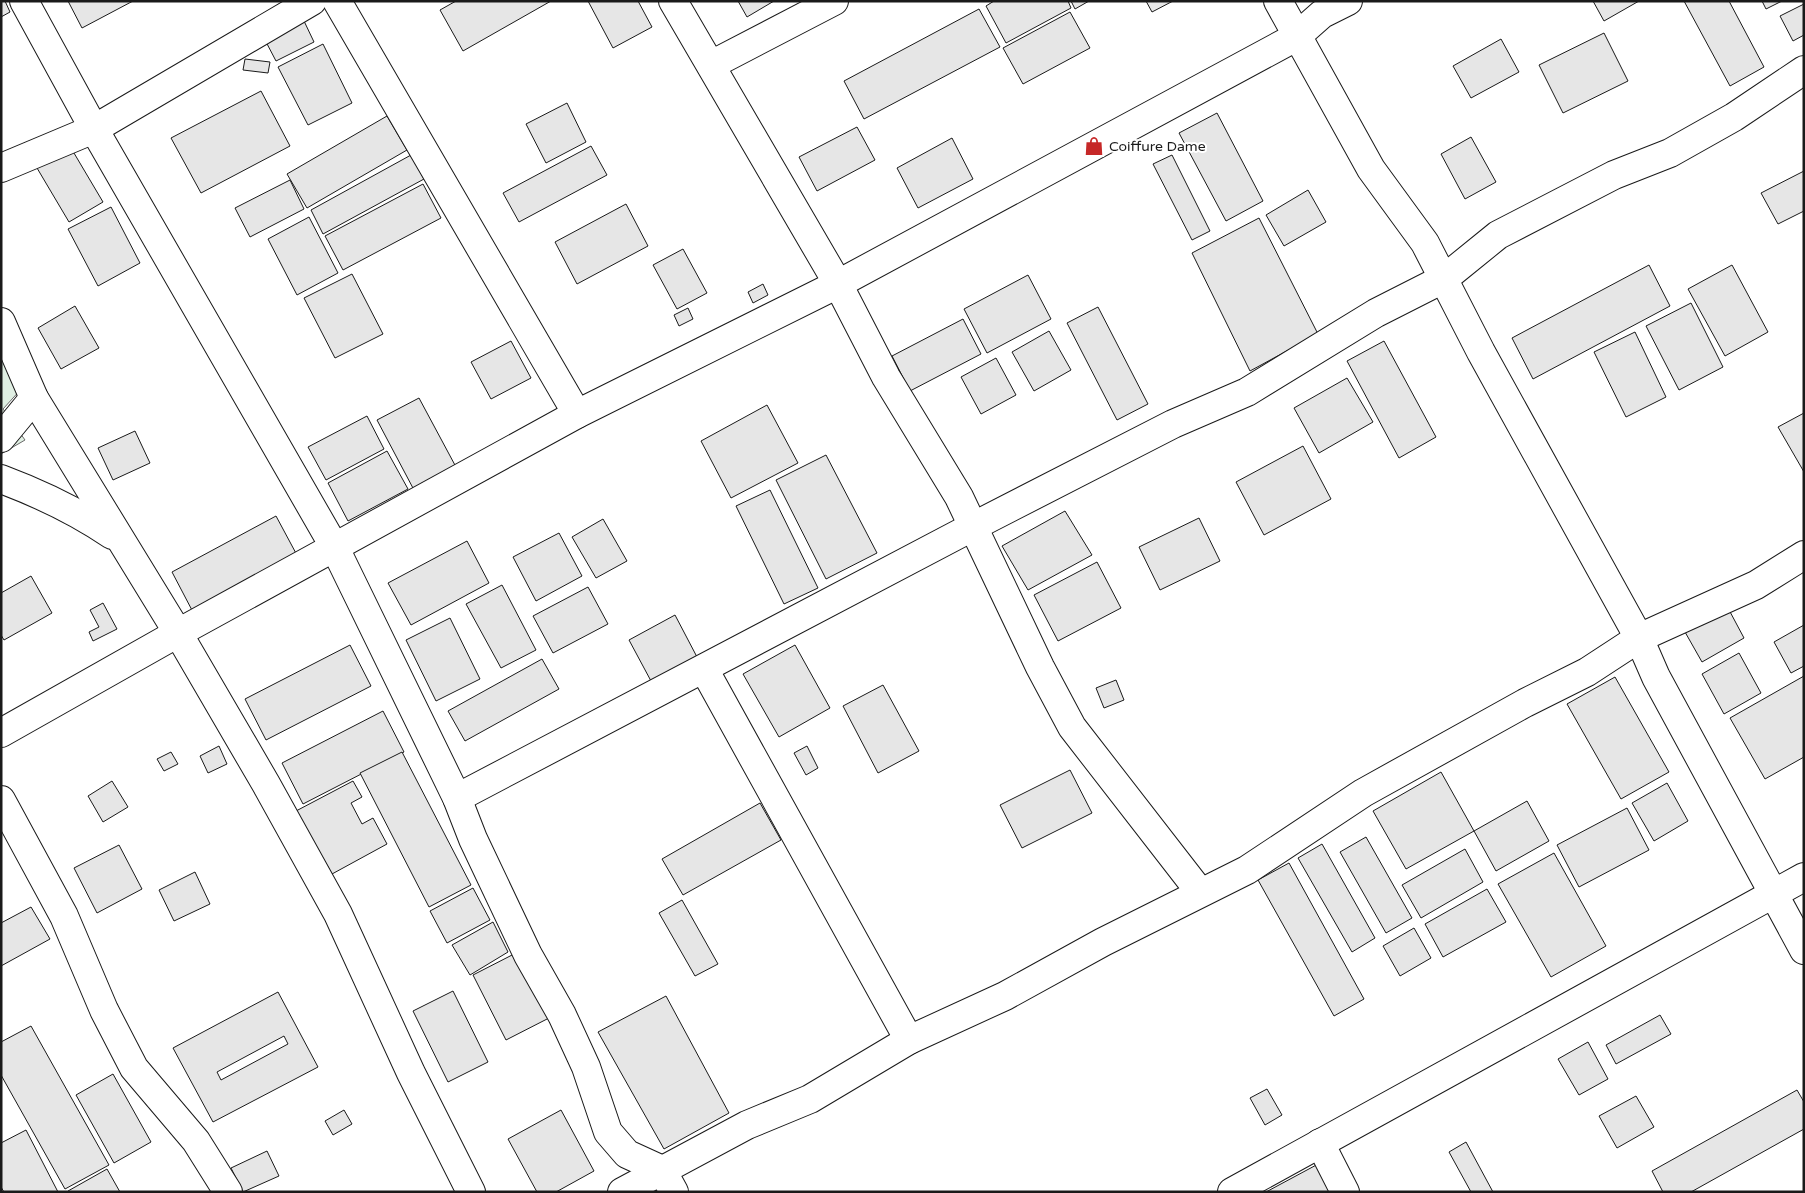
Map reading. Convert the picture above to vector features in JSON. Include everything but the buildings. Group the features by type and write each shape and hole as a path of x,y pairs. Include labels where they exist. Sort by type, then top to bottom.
{"street":[{"path":"24,1 94,128 334,548 457,798 473,838 524,946 562,1015 586,1067 608,1132 627,1154 668,1181"},
{"path":"1,168 94,128 312,1"},
{"path":"337,1 577,414"},
{"path":"673,1 838,284 886,377 959,497 1040,667 1072,727 1200,892"},
{"path":"711,65 834,1"},
{"path":"1278,1 1296,37 1372,170 1426,243 1481,352 1639,638 1656,677 1804,950"},
{"path":"1,733 178,633 577,414 838,284 1296,37 1322,14 1348,1"},
{"path":"457,798 974,526 1173,424 1247,392 1376,313 1444,278 1498,235 1614,175 1670,153 1734,117 1804,70"},
{"path":"1,322 34,398 178,633 266,784 338,914 411,1073 471,1192"},
{"path":"1,438 34,398"},
{"path":"1,479 45,496 83,515 120,540"},
{"path":"622,1192 668,1181 747,1124 810,1099 909,1040 1005,996 1200,892 1247,870 1364,793 1524,704 1587,672 1639,638 1756,584 1804,554"},
{"path":"704,669 909,1040"},
{"path":"1,800 64,916 104,1010 134,1068 196,1141 228,1192"},
{"path":"1232,1192 1804,877"},
{"path":"1320,1143 1345,1192"}],"green space":[{"path":"1,348 23,387 3,409 25,440 1,454"}],"place":[{"name":"Coiffure Dame","path":"1094,146"}]}
